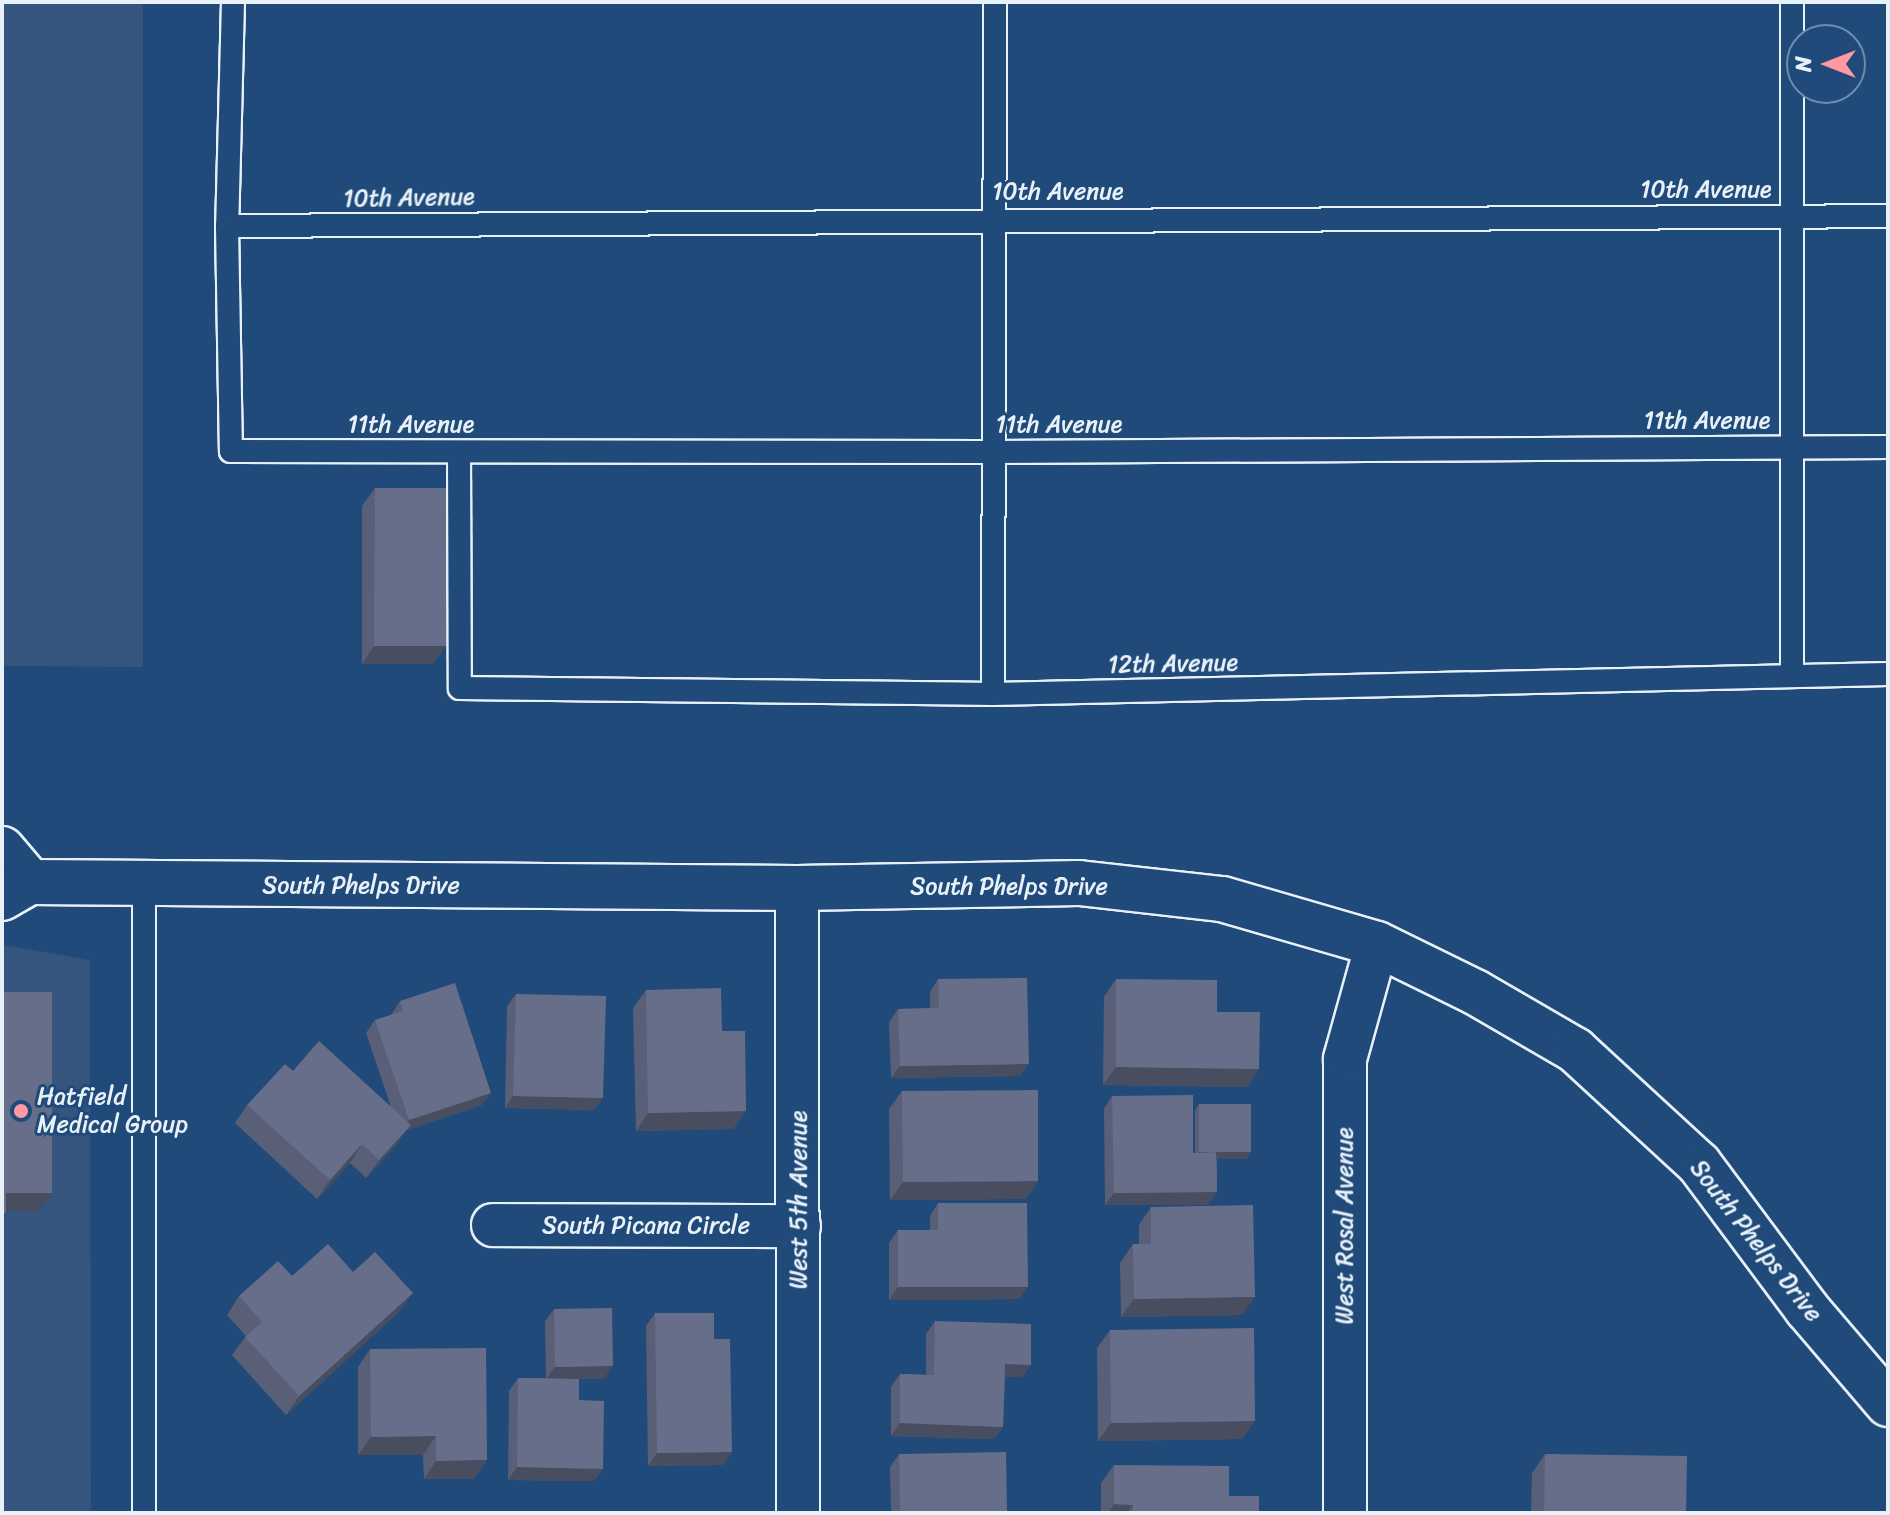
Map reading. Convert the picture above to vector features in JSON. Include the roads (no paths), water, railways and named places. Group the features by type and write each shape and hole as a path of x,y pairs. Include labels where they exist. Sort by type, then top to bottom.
{"street":[{"name":"South Phelps Drive","path":"2,849 16,890 144,885 797,888 1079,883 1222,899 1377,944 1475,992 1586,1060 1699,1164 1807,1309 1888,1404"},
{"name":"West 5th Avenue","path":"797,888 798,1513"},
{"name":"West Rosal Avenue","path":"1345,1513 1345,1059 1377,944"},
{"name":"South Picana Circle","path":"493,1225 799,1226"}],"lane":[{"path":"227,226 233,2"},
{"path":"993,694 995,2"},
{"path":"1792,2 1792,674"},
{"name":"10th Avenue","path":"227,226 1888,216"},
{"name":"11th Avenue","path":"227,226 231,451 994,452 1888,447"},
{"name":"12th Avenue","path":"459,452 460,688 993,694 1888,674"},
{"path":"144,885 144,1513"}],"place":[{"name":"Hatfield Medical Group","path":"21,1111"}]}
